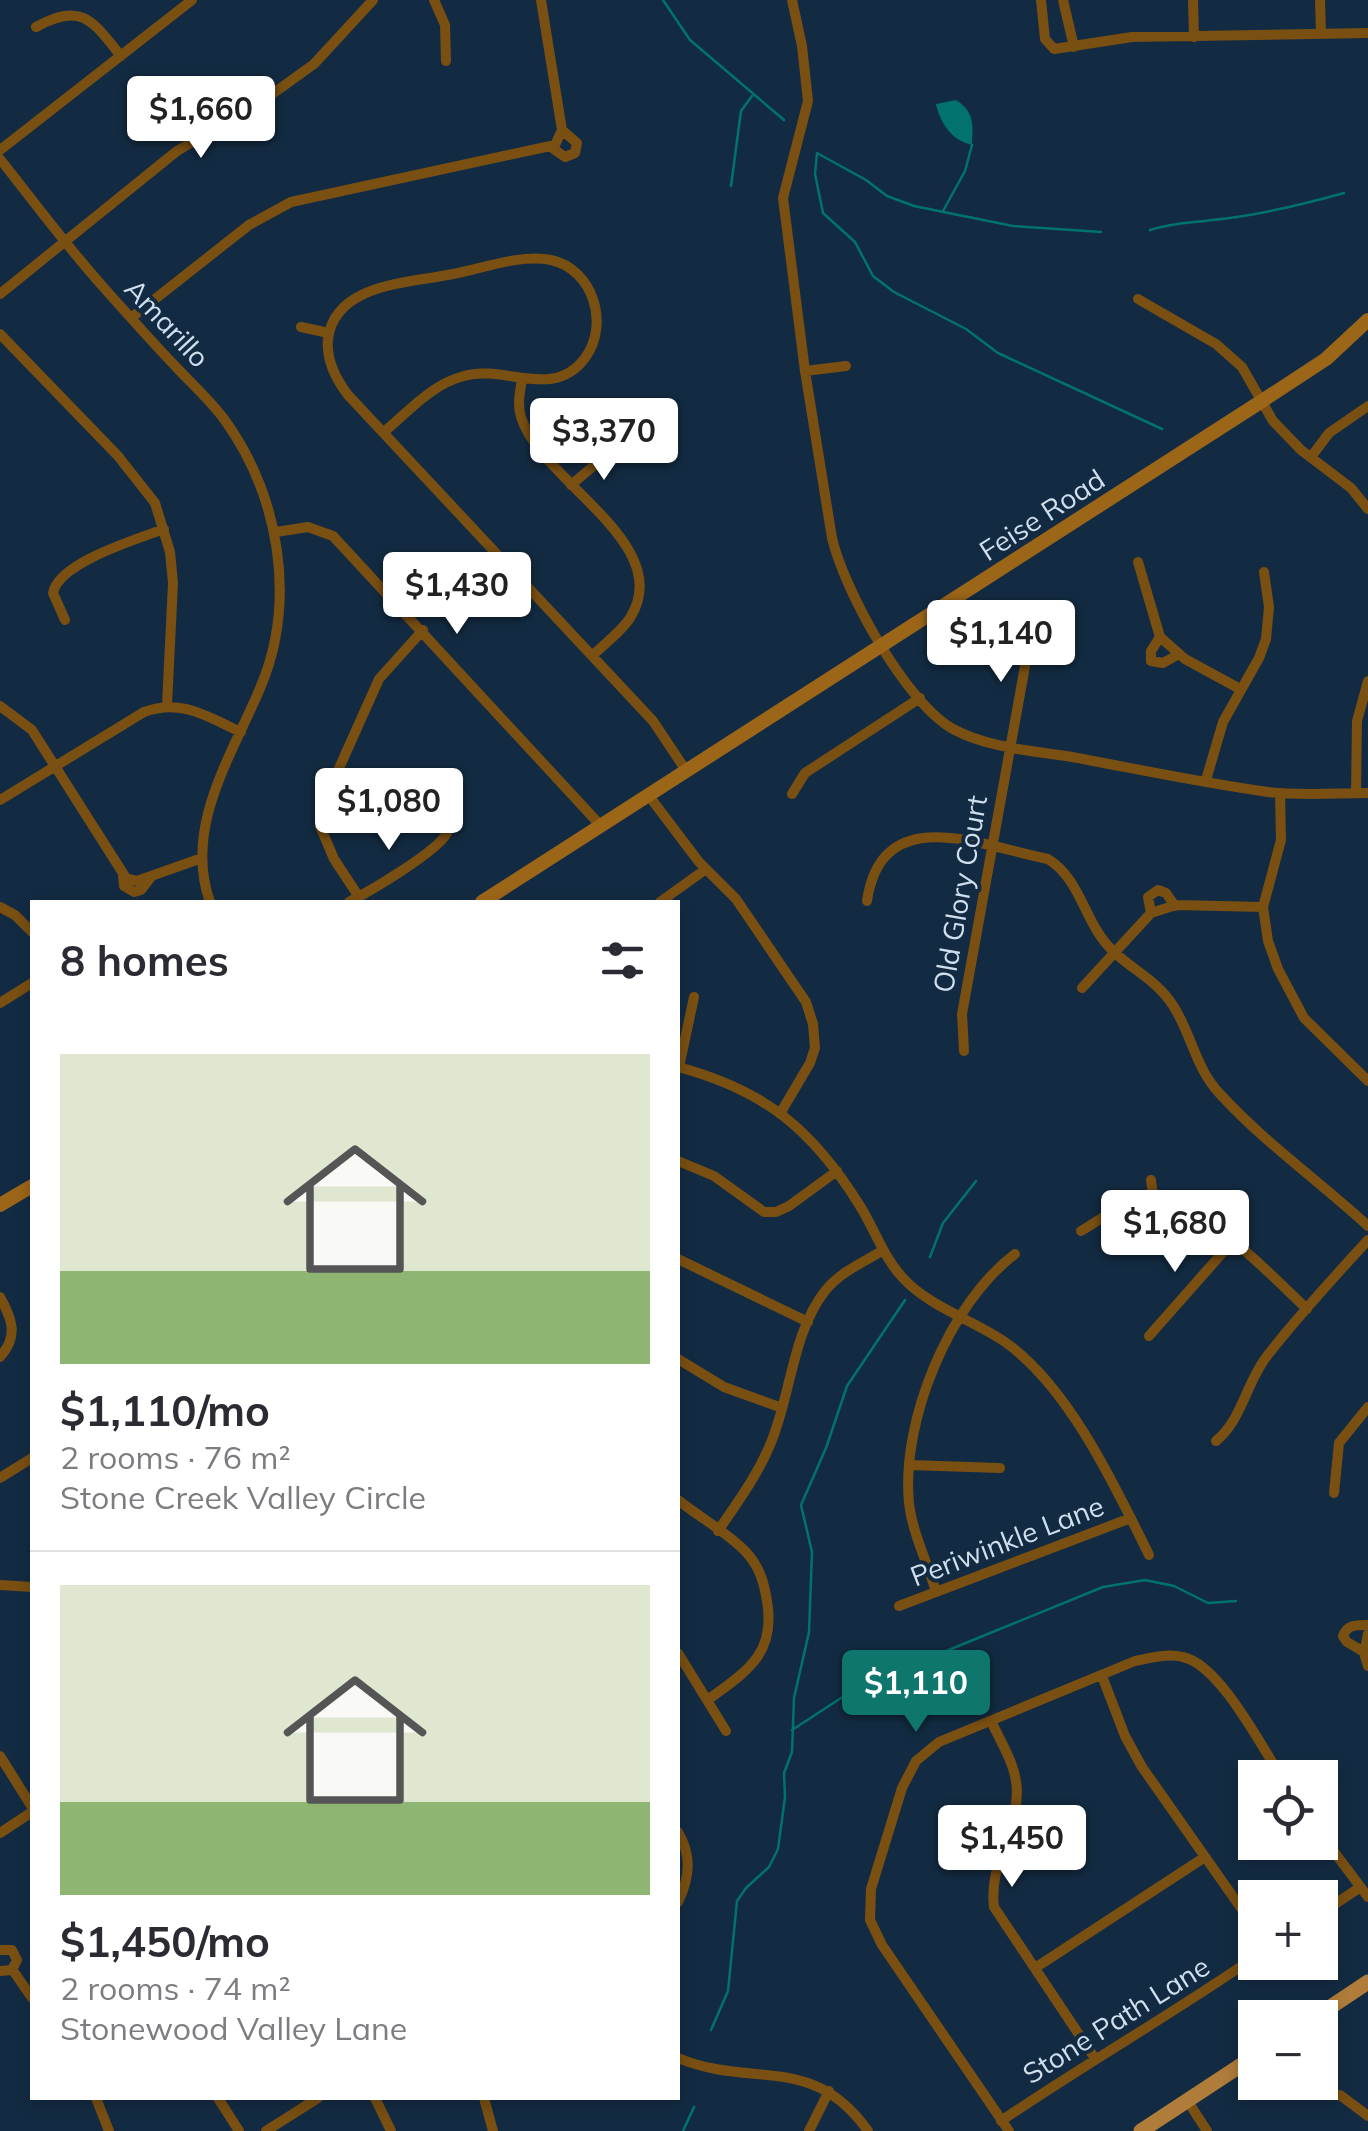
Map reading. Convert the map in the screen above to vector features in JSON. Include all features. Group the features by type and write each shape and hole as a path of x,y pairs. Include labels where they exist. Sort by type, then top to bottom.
{"main road":[{"name":"Feise Road","path":"485,900 1262,401 1326,358 1368,320"},
{"path":"0,1205 30,1187"},
{"path":"1338,2002 1368,1982"},
{"path":"1141,2131 1238,2067"}],"street":[{"path":"0,150 192,0"},
{"path":"0,294 177,151 264,100 314,64 373,0"},
{"path":"434,0 444,25 446,62"},
{"path":"132,318 249,225 292,202 551,148 559,141 562,130 541,0"},
{"path":"792,0 808,102 783,198 805,372 838,565 860,611 920,698 954,730 1008,746 1280,793 1362,793 1357,720 1368,681"},
{"path":"1040,0 1045,39 1054,49 1120,38 1368,33"},
{"path":"1064,0 1074,47"},
{"path":"1193,0 1194,36"},
{"path":"1320,0 1321,33"},
{"path":"36,27 59,14 76,14 93,22 121,56"},
{"path":"551,148 565,157 575,154 577,143 562,130"},
{"name":"Amarillo","path":"0,159 64,241 226,422 251,469 276,532 280,609 270,659 216,786 204,825 202,858 210,900"},
{"path":"574,270 581,258"},
{"path":"384,432 450,380 477,372 542,381 564,376 579,366 589,353 598,314 588,287 574,270 548,259 516,260 377,288 343,306 333,320 327,354 348,394 653,721 686,772"},
{"path":"1138,300 1216,344 1242,367 1274,421 1310,457 1351,488 1368,509"},
{"path":"301,327 329,333"},
{"path":"0,334 124,464 155,504 164,529 173,583 167,705"},
{"path":"805,372 846,366"},
{"path":"522,379 520,415 531,440 620,538 635,557 640,573 642,588 628,620 592,656"},
{"path":"1310,457 1329,432 1368,406"},
{"path":"571,485 610,452"},
{"path":"276,532 308,527 333,536 601,826"},
{"path":"65,620 53,592 60,577 123,544 164,529"},
{"path":"1138,562 1160,637 1179,654 1240,690"},
{"path":"1206,780 1216,738 1266,638 1269,607 1264,572"},
{"path":"423,630 379,679 323,804 320,826 354,900 446,836 446,810"},
{"name":"Old Glory Court","path":"964,1051 962,1014 1031,633"},
{"path":"1160,637 1150,651 1151,661 1162,663 1179,654"},
{"path":"792,794 805,773 920,698"},
{"path":"0,800 144,712 167,705 196,711 241,732"},
{"path":"0,706 32,730 124,876 137,881 202,858"},
{"path":"1280,793 1281,840 1263,908 1273,955 1296,1006 1312,1028 1368,1081"},
{"path":"650,796 668,824 736,900 806,1002 815,1048 782,1112"},
{"path":"866,901 874,870 891,850 909,839 945,837 1057,865 1070,877 1094,928 1114,952 1145,973 1168,997 1198,1064 1219,1094 1368,1226"},
{"path":"663,900 706,868"},
{"path":"1152,914 1148,898 1158,890 1166,893 1175,906"},
{"path":"1082,988 1152,914 1175,906 1263,908"},
{"path":"0,907 30,930"},
{"path":"0,1003 30,984"},
{"path":"680,1058 694,996"},
{"path":"680,1068 733,1086 782,1112 837,1171 863,1210 882,1251 916,1290 1004,1341 1030,1362 1100,1460 1149,1555"},
{"path":"680,1162 714,1176 764,1212 789,1206 837,1171"},
{"path":"1152,1180 1154,1196"},
{"path":"1081,1231 1130,1202 1154,1196 1177,1199 1202,1215 1307,1309"},
{"path":"1216,1442 1231,1428 1247,1388 1266,1358 1368,1240"},
{"path":"1149,1336 1232,1242"},
{"path":"718,1531 756,1476 771,1443 808,1322 824,1291 882,1251"},
{"path":"936,1592 909,1509 908,1464 915,1415 928,1380 977,1289 1015,1254"},
{"path":"680,1260 808,1322"},
{"path":"0,1297 13,1328 10,1346 0,1357"},
{"path":"680,1359 724,1387 782,1408"},
{"path":"1334,1493 1339,1443 1368,1406"},
{"path":"0,1478 30,1459"},
{"path":"908,1464 1000,1468"},
{"path":"680,1502 746,1552 763,1578 770,1622 764,1648 751,1668 709,1700"},
{"name":"Periwinkle Lane","path":"899,1606 1131,1518"},
{"path":"0,1585 28,1587"},
{"path":"1364,1652 1344,1636 1356,1624 1368,1625"},
{"path":"1368,1634 1364,1652 1368,1666"},
{"path":"680,1656 726,1731"},
{"path":"1005,2126 882,1945 870,1920 868,1905 902,1788 916,1760 939,1742 1135,1661 1159,1656 1184,1657 1196,1663 1224,1690 1270,1760"},
{"path":"1102,1676 1125,1736 1142,1767 1238,1905"},
{"path":"992,1721 1016,1782 1015,1805 992,1877 994,1907 1094,2058"},
{"path":"0,1756 30,1806"},
{"path":"0,1833 30,1810"},
{"path":"680,1836 688,1850 688,1869 680,1895"},
{"path":"1035,1968 1204,1858"},
{"path":"1338,1858 1368,1897"},
{"path":"1338,1902 1359,1888"},
{"path":"0,1950 15,1953 17,1960 6,1970 30,1996"},
{"name":"Stone Path Lane","path":"1005,2126 1094,2058 1238,1968"},
{"path":"680,2059 732,2072 801,2079 829,2091 852,2109 868,2131"},
{"path":"809,2131 829,2091"},
{"path":"1340,2095 1368,2116"},
{"path":"97,2100 109,2131"},
{"path":"219,2100 240,2131"},
{"path":"266,2131 315,2100"},
{"path":"377,2100 392,2131"},
{"path":"485,2100 493,2131"},
{"path":"1188,2100 1207,2131"}],"shaded area":[{"path":"956,100 970,114 972,145 953,135 938,111 936,104"}],"waterway":[{"path":"663,0 690,40 784,120"},
{"path":"731,186 741,111 752,96"},
{"path":"943,211 965,171 972,145"},
{"path":"1101,232 1013,226 914,206 887,196 817,153 815,174 823,213 855,242 873,276 894,292 966,329 998,353 1162,429"},
{"path":"1150,230 1261,213 1344,193"},
{"path":"930,1257 943,1223 976,1181"},
{"path":"711,2030 728,1991 737,1901 769,1867 778,1849 784,1773 792,1752 794,1698 809,1632 812,1552 801,1505 847,1386 905,1300"},
{"path":"792,1730 858,1687 1103,1587 1145,1580 1174,1586 1208,1603 1236,1601"},
{"path":"683,2131 694,2107"}]}
